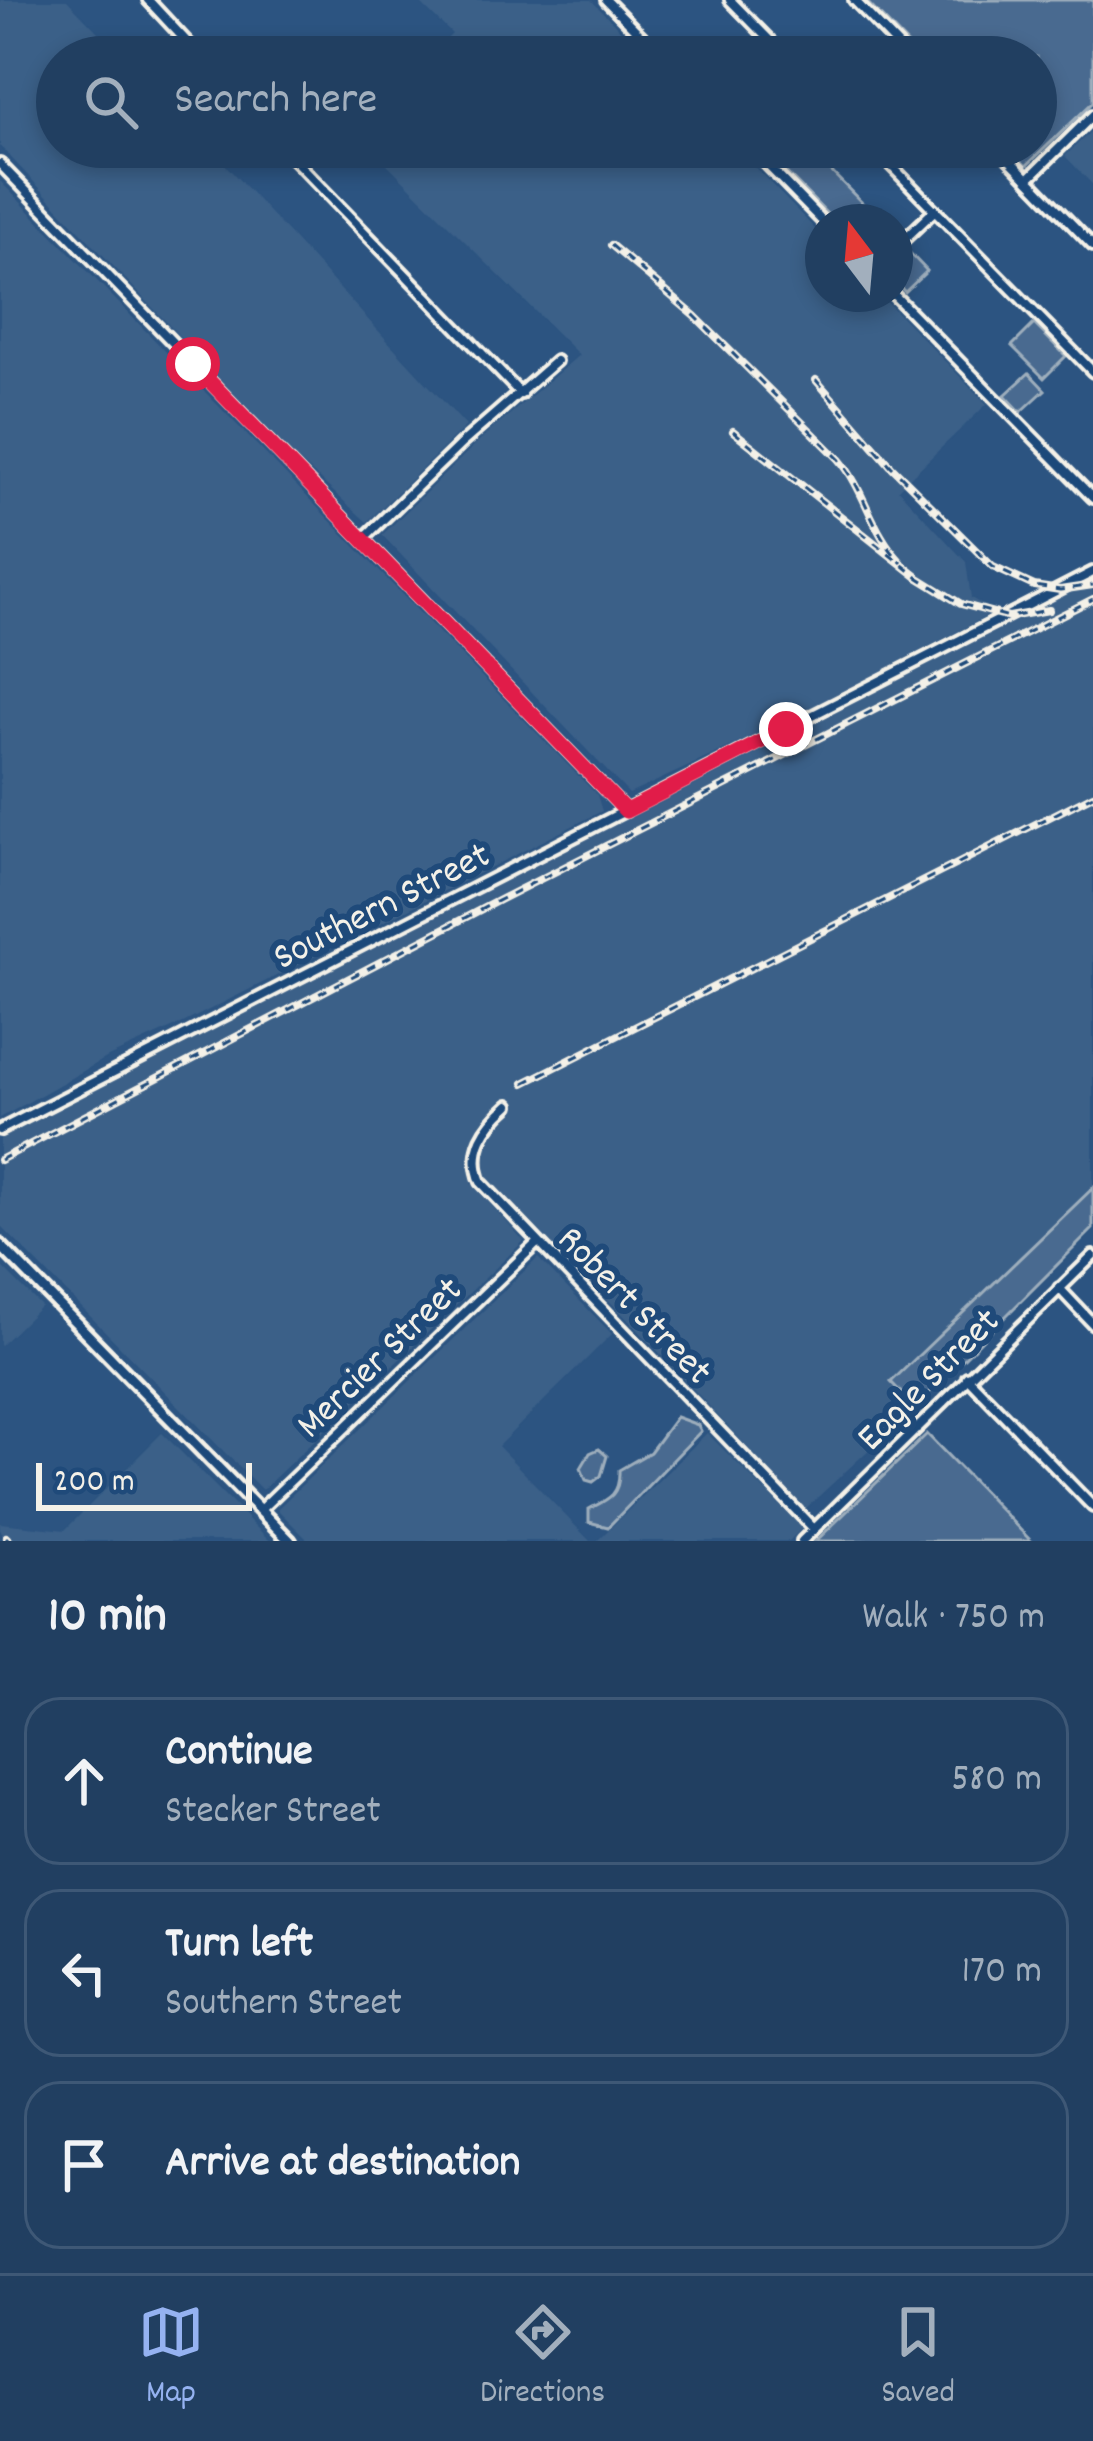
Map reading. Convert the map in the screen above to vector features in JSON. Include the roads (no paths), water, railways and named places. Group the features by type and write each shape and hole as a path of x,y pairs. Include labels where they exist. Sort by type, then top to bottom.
{"main road":[{"path":"0,1246 290,1541"}],"street":[{"path":"148,0 181,36"},
{"path":"606,0 641,36"},
{"path":"730,0 765,36"},
{"path":"854,0 889,36"},
{"path":"1057,150 1093,115"},
{"path":"0,164 626,811"},
{"path":"302,168 521,394"},
{"path":"770,168 805,204"},
{"path":"894,168 1093,372"},
{"path":"1017,168 1093,246"},
{"path":"1028,179 1039,168"},
{"path":"913,231 935,210"},
{"path":"911,312 1093,498"},
{"path":"363,539 556,361"},
{"name":"Southern Street","path":"0,1130 1093,572"},
{"name":"Robert Street","path":"509,1105 482,1133 477,1172 487,1190 814,1529"},
{"name":"Mercier Street","path":"260,1510 536,1243"},
{"name":"Eagle Street","path":"802,1541 1093,1256"},
{"path":"1059,1288 1093,1324"},
{"path":"967,1378 1093,1508"}],"railway":[{"path":"611,245 695,316 839,459 902,563"},
{"path":"816,380 891,466 993,567 1034,586 1060,590 1093,585"},
{"path":"733,431 919,578 961,604 1009,617 1049,610"},
{"path":"0,1160 1093,599"},
{"path":"524,1083 1093,795"},
{"path":"6,1537 10,1541"}]}
